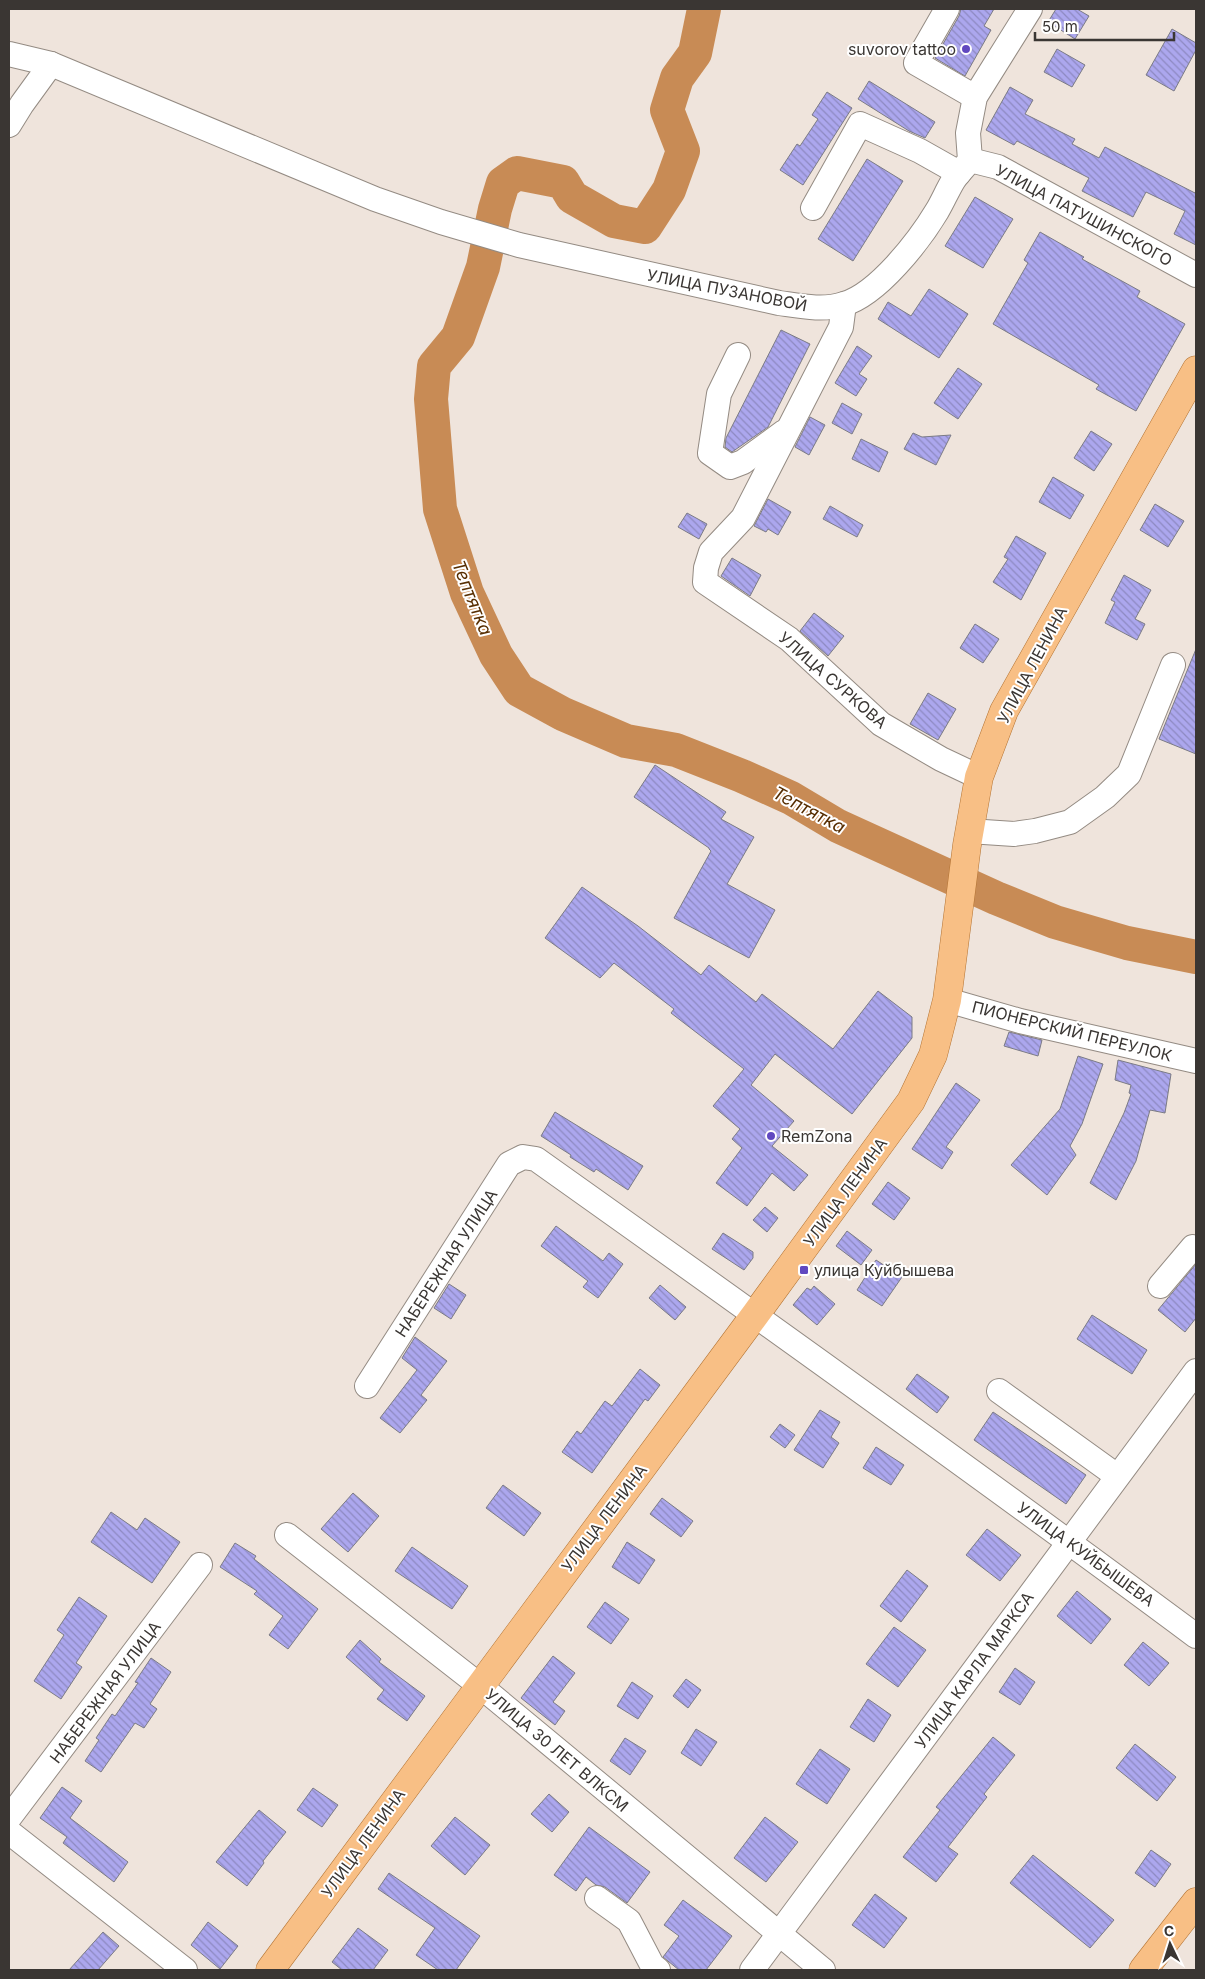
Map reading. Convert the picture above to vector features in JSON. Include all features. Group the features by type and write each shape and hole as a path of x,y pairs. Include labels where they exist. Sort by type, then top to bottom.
{"main road":[{"name":"УЛИЦА ЛЕНИНА","path":"270,1970 756,1315 911,1101 933,1055 948,1000 968,838 979,777 1004,711 1196,370"},
{"path":"1143,1970 1196,1902"}],"street":[{"path":"948,9 916,63 975,97"},
{"path":"965,167 968,133 975,97 1030,9"},
{"name":"УЛИЦА ПУЗАНОВОЙ","path":"9,54 51,64 375,199 440,222 519,245 779,303 823,308 844,304 864,294 900,262 936,212 954,179 965,167"},
{"path":"9,125 51,64"},
{"name":"УЛИЦА ПАТУШИНСКОГО","path":"813,208 860,124 920,152 965,167 998,167 1196,276"},
{"path":"738,355 719,394 710,453 730,467 743,462 789,428 840,328 844,304"},
{"name":"УЛИЦА СУРКОВА","path":"789,428 743,518 712,552 706,568 705,582 789,639 881,724 979,777"},
{"path":"968,838 1036,831 1070,822 1105,797 1129,774 1173,665"},
{"name":"ПИОНЕРСКИЙ ПЕРЕУЛОК","path":"948,1000 1020,1021 1196,1061"},
{"name":"НАБЕРЕЖНАЯ УЛИЦА","path":"367,1386 509,1164 523,1157 536,1159"},
{"name":"УЛИЦА КУЙБЫШЕВА","path":"536,1159 1069,1541 1196,1636"},
{"path":"1160,1286 1193,1247 1196,1250"},
{"name":"УЛИЦА КАРЛА МАРКСА","path":"752,1970 1196,1371"},
{"path":"999,1391 1117,1476"},
{"name":"УЛИЦА 30 ЛЕТ ВЛКСМ","path":"287,1535 479,1686 823,1970"},
{"name":"НАБЕРЕЖНАЯ УЛИЦА","path":"9,1818 200,1565"},
{"path":"9,1832 185,1970"},
{"path":"598,1898 629,1922 652,1966 658,1970"}],"building":[{"path":"961,9 994,9 984,26 991,30 965,76 935,58 959,16"},
{"path":"1056,9 1077,9 1089,16 1075,39 1048,22"},
{"path":"1172,29 1196,43 1196,50 1174,91 1146,75"},
{"path":"1057,49 1085,65 1072,87 1044,72"},
{"path":"869,81 935,122 925,138 909,131 858,99"},
{"path":"1010,87 1033,100 1025,114 1075,139 1072,144 1099,158 1105,147 1195,193 1196,190 1196,245 1174,234 1185,211 1146,192 1133,217 1082,191 1089,178 1017,141 1014,145 986,130"},
{"path":"827,92 852,108 803,185 780,170 797,144 800,146 818,119 812,115"},
{"path":"867,159 903,181 853,261 818,239"},
{"path":"975,197 1013,219 983,268 945,246"},
{"path":"1040,232 1084,257 1082,259 1140,291 1137,297 1185,324 1136,411 1096,389 1099,385 993,324 1028,263 1024,260"},
{"path":"929,289 968,314 939,358 878,319 888,302 911,316"},
{"path":"781,330 810,344 768,427 732,452 725,447 726,438"},
{"path":"857,346 872,356 859,374 867,379 856,396 835,383"},
{"path":"958,368 982,384 958,419 934,403"},
{"path":"842,403 862,414 852,434 832,423"},
{"path":"810,417 825,425 809,455 795,447"},
{"path":"1091,431 1112,444 1094,471 1074,458"},
{"path":"913,433 922,437 951,435 936,465 904,449"},
{"path":"861,439 888,452 879,472 852,459"},
{"path":"1053,477 1084,495 1070,519 1039,502"},
{"path":"768,499 791,512 778,535 768,529 766,532 754,526"},
{"path":"1155,504 1184,521 1168,547 1140,530"},
{"path":"830,506 863,525 857,537 823,519"},
{"path":"687,513 707,524 699,539 678,527"},
{"path":"1016,536 1046,553 1021,600 993,582 1008,559 1004,557"},
{"path":"732,558 761,575 750,596 721,576"},
{"path":"1124,575 1151,590 1135,619 1145,624 1137,640 1105,623 1115,602 1111,600"},
{"path":"814,613 844,636 828,656 800,631"},
{"path":"975,624 999,639 983,663 960,648"},
{"path":"1196,649 1196,754 1159,739"},
{"path":"928,693 956,709 938,740 910,724"},
{"path":"655,765 726,812 721,819 754,837 727,884 775,910 749,958 674,918 711,851 634,797"},
{"path":"582,887 638,926 701,975 709,965 756,1002 762,994 833,1049 878,991 912,1017 912,1038 852,1114 775,1054 751,1085 794,1121 772,1146 808,1175 794,1191 772,1173 747,1206 716,1183 742,1148 732,1139 740,1129 713,1106 744,1069 671,1013 674,1009 614,963 600,978 545,938"},
{"path":"1009,1032 1042,1040 1038,1056 1004,1046"},
{"path":"1078,1056 1103,1064 1082,1124 1070,1146 1076,1155 1047,1195 1011,1165 1060,1109"},
{"path":"1118,1060 1171,1074 1165,1113 1150,1110 1136,1161 1116,1200 1090,1183 1124,1113 1131,1094 1129,1093 1131,1085 1115,1080"},
{"path":"956,1083 980,1100 946,1147 953,1152 942,1169 912,1149"},
{"path":"555,1112 643,1166 628,1190 596,1169 594,1172 541,1136"},
{"path":"888,1182 910,1198 894,1220 872,1204"},
{"path":"765,1207 778,1218 767,1232 753,1220"},
{"path":"556,1226 603,1261 609,1253 623,1264 598,1298 583,1287 588,1281 541,1246"},
{"path":"847,1231 872,1250 861,1265 836,1246"},
{"path":"723,1233 753,1252 753,1258 744,1270 712,1249"},
{"path":"876,1260 902,1277 882,1306 857,1290"},
{"path":"1196,1264 1196,1318 1185,1332 1158,1310"},
{"path":"449,1284 466,1295 451,1319 434,1308"},
{"path":"660,1285 686,1307 675,1320 649,1298"},
{"path":"814,1286 835,1304 817,1325 793,1305 807,1288 811,1290"},
{"path":"1092,1315 1147,1350 1132,1374 1077,1339"},
{"path":"415,1337 447,1361 421,1395 427,1400 400,1433 380,1418 417,1370 402,1358"},
{"path":"640,1369 660,1385 648,1401 645,1399 592,1473 562,1452 577,1431 581,1434 605,1401 612,1406"},
{"path":"917,1374 949,1397 937,1413 906,1389"},
{"path":"820,1410 840,1422 831,1437 839,1443 823,1468 794,1450"},
{"path":"993,1412 1086,1475 1066,1504 974,1440"},
{"path":"780,1424 795,1435 785,1448 770,1437"},
{"path":"876,1447 904,1465 891,1485 863,1468"},
{"path":"503,1485 541,1513 524,1536 486,1508"},
{"path":"353,1493 379,1516 348,1552 321,1529"},
{"path":"662,1498 693,1521 681,1537 650,1514"},
{"path":"111,1512 137,1530 145,1518 180,1542 152,1583 91,1542"},
{"path":"987,1529 1021,1555 1000,1581 966,1555"},
{"path":"627,1542 655,1560 639,1584 612,1567"},
{"path":"235,1543 256,1556 254,1559 318,1609 288,1649 269,1635 283,1616 254,1594 257,1591 220,1567"},
{"path":"412,1547 468,1586 452,1609 395,1571"},
{"path":"907,1570 928,1586 901,1622 880,1606"},
{"path":"1077,1591 1111,1619 1091,1644 1057,1616"},
{"path":"79,1597 107,1616 76,1663 82,1667 61,1699 34,1681 64,1635 57,1630"},
{"path":"605,1602 629,1619 611,1644 587,1627"},
{"path":"894,1627 926,1650 898,1687 866,1664"},
{"path":"360,1640 381,1659 379,1662 425,1696 407,1721 377,1699 384,1690 346,1657"},
{"path":"1143,1642 1169,1663 1149,1686 1124,1665"},
{"path":"553,1656 575,1673 553,1702 565,1711 555,1725 521,1698"},
{"path":"151,1658 171,1672 150,1704 157,1709 144,1728 135,1723 101,1772 85,1761 99,1740 96,1738 112,1714 115,1716 138,1683 135,1682"},
{"path":"1015,1668 1035,1682 1020,1705 999,1692"},
{"path":"686,1679 701,1690 688,1708 673,1696"},
{"path":"632,1682 653,1696 638,1719 617,1706"},
{"path":"868,1699 891,1715 874,1742 850,1727"},
{"path":"696,1729 717,1742 701,1766 681,1753"},
{"path":"993,1737 1015,1755 984,1794 987,1797 948,1847 958,1854 936,1882 903,1857 940,1810 936,1807"},
{"path":"625,1738 646,1751 630,1775 610,1761"},
{"path":"1135,1744 1176,1777 1157,1801 1116,1768"},
{"path":"820,1749 850,1769 827,1804 796,1784"},
{"path":"62,1787 82,1801 70,1818 128,1862 114,1882 63,1843 67,1837 40,1818"},
{"path":"313,1788 338,1805 322,1827 297,1810"},
{"path":"549,1794 569,1812 552,1832 531,1814"},
{"path":"259,1810 286,1832 263,1861 264,1863 247,1886 216,1862"},
{"path":"455,1817 490,1845 465,1875 431,1846"},
{"path":"765,1817 798,1842 766,1882 734,1858"},
{"path":"589,1827 650,1872 627,1903 605,1887 596,1885 586,1877 576,1891 554,1875"},
{"path":"1151,1850 1171,1864 1155,1887 1135,1873"},
{"path":"1033,1855 1114,1920 1090,1948 1010,1883"},
{"path":"389,1873 480,1936 456,1970 438,1970 416,1955 435,1928 378,1889"},
{"path":"875,1894 907,1918 884,1948 852,1925"},
{"path":"683,1900 732,1936 706,1970 679,1970 663,1957 679,1936 664,1925"},
{"path":"208,1922 238,1946 220,1969 191,1945"},
{"path":"358,1928 388,1950 373,1970 342,1970 332,1962"},
{"path":"103,1932 119,1946 98,1970 69,1970"}],"waterway":[{"name":"Тептятка","path":"704,9 695,53 677,78 667,110 683,151 669,190 645,227 614,221 572,197 563,182 517,173 503,183 495,209 483,267 458,337 434,366 431,399 440,509 467,593 496,655 519,690 563,714 626,741 676,750 742,776 791,798 838,826 996,898 1055,922 1127,943 1196,957"}],"place":[{"name":"suvorov tattoo","path":"966,49"},
{"name":"RemZona","path":"771,1136"},
{"name":"улица Куйбышева","path":"804,1270"}]}
